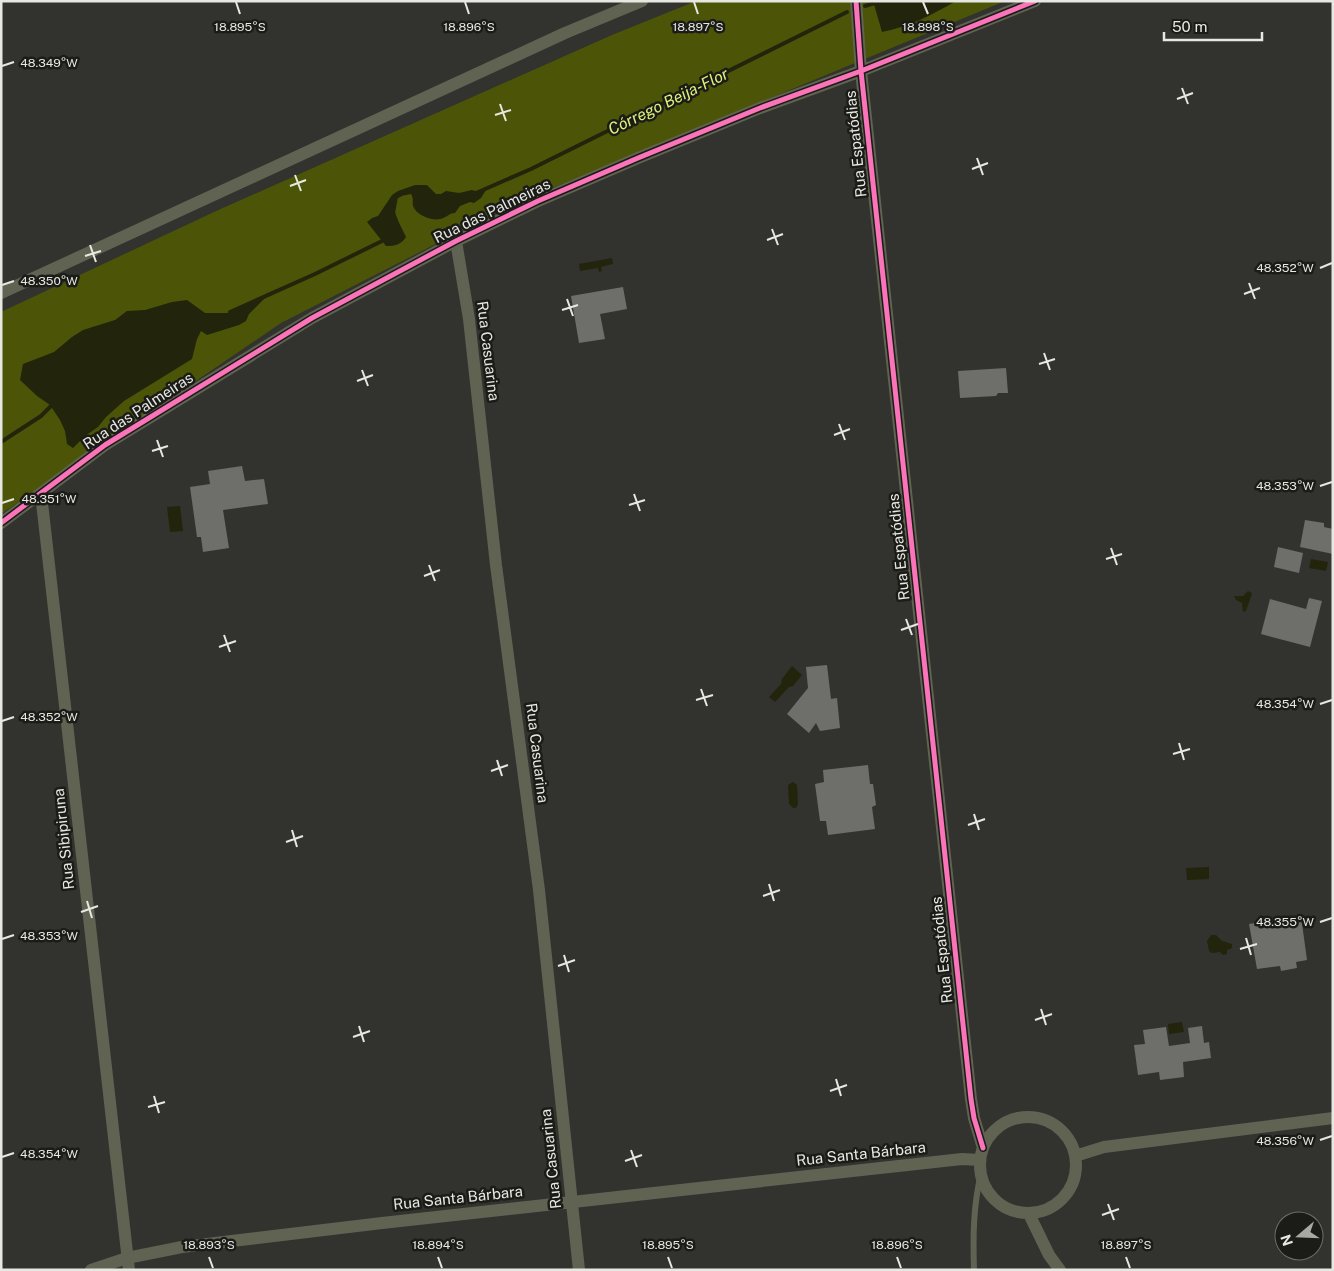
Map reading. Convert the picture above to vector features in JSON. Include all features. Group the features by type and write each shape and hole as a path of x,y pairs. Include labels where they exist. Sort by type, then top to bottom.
{"street":[{"path":"1,293 565,33 642,1"},
{"name":"Rua Espatódias","path":"856,1 861,71 971,1099 982,1154"},
{"name":"Rua das Palmeiras","path":"1,523 105,445 312,318 456,240 538,201 638,158 760,108 861,71 1035,1"},
{"name":"Rua Casuarina","path":"456,240 470,329 496,565 539,890 579,1270"},
{"name":"Rua Sibipiruna","path":"41,494 128,1264"},
{"path":"1032,1117 1047,1121 1060,1129 1070,1141 1075,1156 1075,1171 1071,1185 1063,1198 1051,1207 1029,1214 1008,1208 996,1200 986,1188 981,1174 982,1154 990,1135 1002,1124 1016,1118 1032,1117"},
{"path":"1075,1156 1104,1147 1333,1118"},
{"name":"Rua Santa Bárbara","path":"91,1270 128,1264 182,1247 962,1159 982,1154"},
{"path":"1029,1214 1060,1270"}],"lane":[{"path":"974,1270 973,1250 976,1197 981,1174"}],"green space":[{"path":"696,1 1005,1 516,203 281,323 1,514 1,312 214,212 612,35"}],"shaded area":[{"path":"873,1 956,1 920,20 882,32"},
{"path":"415,185 427,185 436,194 446,191 459,193 472,190 479,192 488,187 481,198 474,203 470,202 460,206 455,213 437,219 425,217 417,212 413,206 411,194 396,197 395,212 406,237 398,244 386,246 367,222 378,216 392,195"},
{"path":"612,258 613,264 601,267 602,271 599,272 598,268 580,271 579,264"},
{"path":"268,295 249,314 246,321 239,325 207,335 201,331 192,359 124,401 73,448 67,444 65,431 50,405 20,380 23,364 54,352 83,330 115,320 127,311 145,310 172,302 187,300 205,313 228,313"},
{"path":"180,506 183,531 170,532 167,507"},
{"path":"1311,559 1328,562 1326,571 1309,568"},
{"path":"1248,591 1252,594 1246,611 1243,612 1242,603 1236,600 1234,596 1243,596"},
{"path":"792,666 802,675 775,702 769,697 781,684 782,679"},
{"path":"793,782 797,785 798,804 796,808 789,804 788,785"},
{"path":"1209,867 1209,879 1187,880 1186,868"},
{"path":"1211,935 1216,935 1222,941 1232,944 1232,948 1227,950 1227,954 1223,955 1220,952 1212,953 1209,951 1207,941"},
{"path":"1182,1022 1184,1032 1169,1034 1168,1024"}],"building":[{"path":"623,287 627,309 600,314 605,339 579,343 571,296"},
{"path":"1006,368 1008,393 998,393 996,396 960,398 958,371"},
{"path":"242,466 245,481 264,479 268,504 223,510 229,548 203,552 201,537 197,537 190,487 210,484 208,471"},
{"path":"1305,520 1324,523 1324,527 1333,529 1333,554 1300,547"},
{"path":"1278,547 1303,553 1299,573 1274,567"},
{"path":"1309,598 1322,601 1310,647 1261,634 1270,599 1306,609"},
{"path":"827,665 831,699 837,698 840,728 820,731 816,723 809,733 787,714 808,688 806,667"},
{"path":"868,765 870,784 873,784 876,805 872,807 875,829 828,835 826,821 820,821 815,784 824,782 823,770"},
{"path":"1301,916 1307,960 1296,962 1297,968 1281,971 1280,966 1257,969 1249,924"},
{"path":"1202,1026 1204,1043 1209,1042 1211,1058 1183,1062 1184,1077 1160,1080 1159,1072 1138,1075 1134,1045 1145,1044 1143,1030 1166,1027 1169,1046 1190,1043 1188,1028"}],"waterway":[{"name":"Córrego Beija-Flor","path":"865,6 881,1"},
{"name":"Córrego Beija-Flor","path":"476,193 531,169 847,12"},
{"path":"393,213 396,197 400,195"},
{"name":"Córrego Beija-Flor","path":"230,312 315,274 385,238"},
{"name":"Córrego Beija-Flor","path":"1,442 41,416 53,404"}],"cycle path":[{"path":"856,1 861,71 971,1099 974,1118 983,1148"},
{"path":"1,523 105,445 312,318 456,241 538,201 638,158 760,108 861,71 1035,1"}]}
